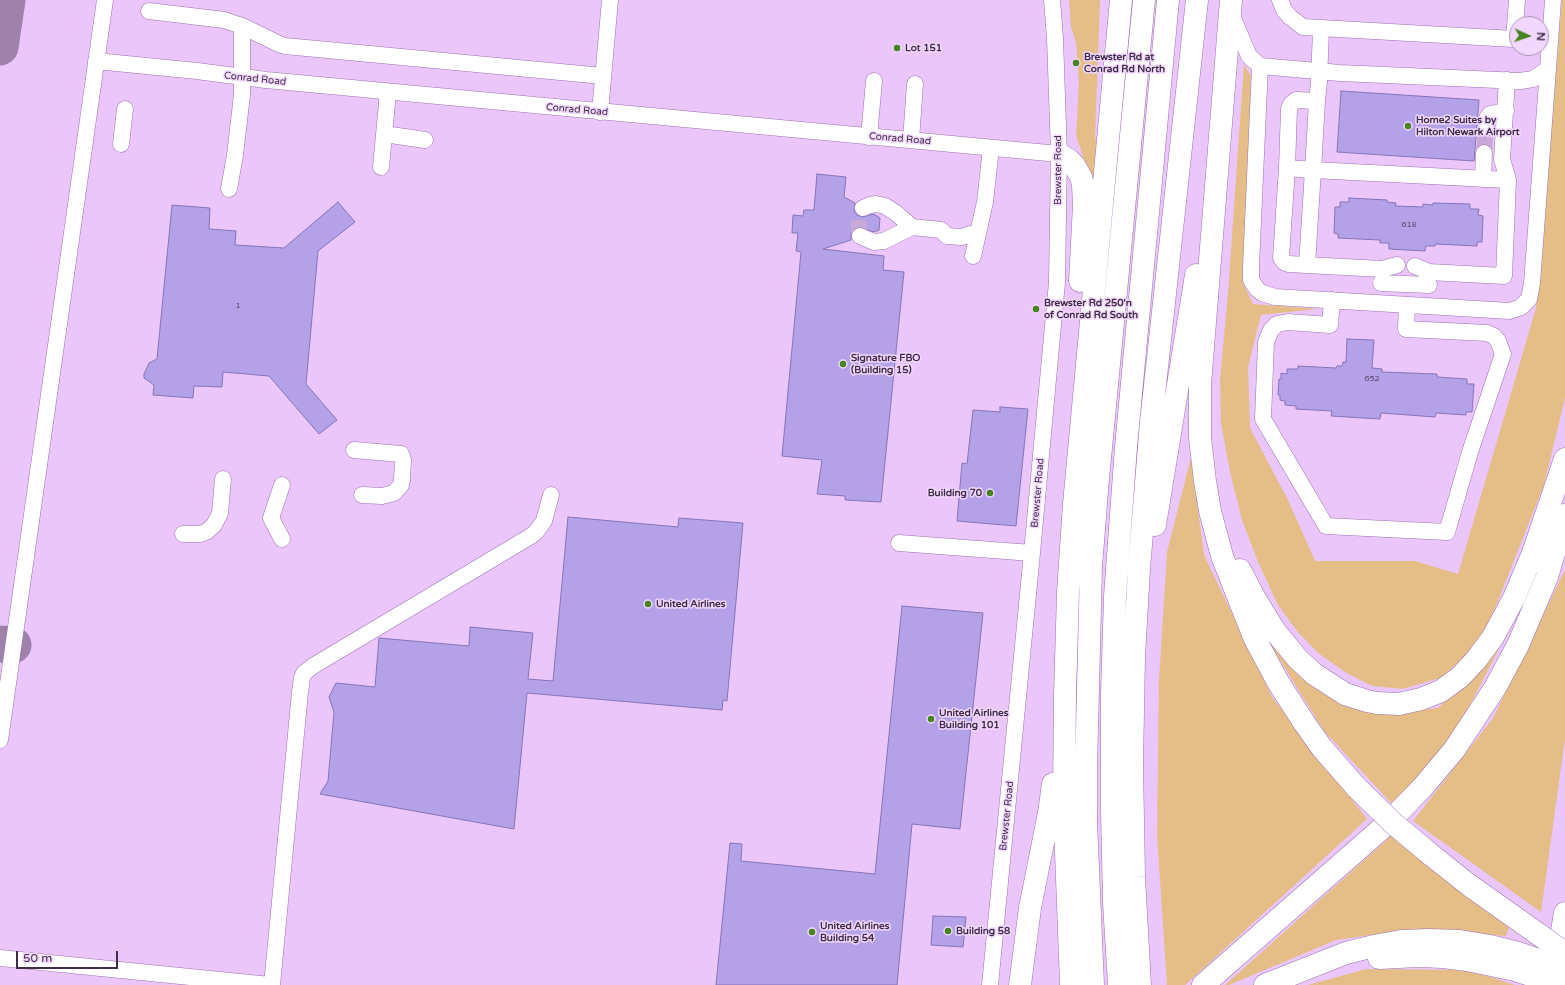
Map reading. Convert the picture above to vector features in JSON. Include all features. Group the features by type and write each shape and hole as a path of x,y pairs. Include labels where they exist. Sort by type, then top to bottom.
{"highway":[{"path":"1093,985 1086,821 1086,770 1092,567 1098,479 1144,0"},
{"path":"1119,985 1114,903 1112,810 1112,694 1115,596 1126,448 1168,0"},
{"path":"1180,156 1176,86 1184,0"},
{"path":"1140,985 1134,870 1132,764 1134,657 1138,569 1146,472 1197,0"},
{"path":"1071,985 1064,798 1066,644 1071,547 1120,3"},
{"path":"1230,5 1199,406 1203,466 1210,511 1222,556 1254,637 1278,682 1322,748 1357,788 1393,823 1469,885 1565,953"},
{"path":"1059,154 1069,160 1078,171 1081,177 1084,194 1076,357 1083,405"},
{"path":"1134,657 1149,572 1155,521 1201,240 1215,203"},
{"path":"1203,466 1217,513 1241,574 1267,619 1285,644 1314,674 1345,694 1377,703 1399,704 1421,700 1442,691 1464,673 1485,649 1507,612 1526,570 1565,459"},
{"path":"1204,985 1388,823 1422,788 1454,750 1495,688 1518,645 1547,577 1565,515"},
{"path":"1020,985 1031,903 1052,799 1066,644"},
{"path":"1553,985 1565,914"},
{"path":"1268,984 1339,955 1401,941 1430,940 1460,941 1490,946 1561,985"},
{"path":"1138,956 1149,985"},
{"path":"1517,961 1565,969"}],"street":[{"path":"0,740 105,0"},
{"path":"600,112 610,0"},
{"name":"Brewster Road","path":"990,985 1057,282 1059,154 1055,38 1052,0"},
{"path":"1280,0 1284,10 1290,17 1303,27 1514,39 1517,0"},
{"path":"1260,66 1251,280 1257,289 1262,293 1275,297 1510,311 1521,307 1529,299 1532,283 1553,0"},
{"path":"1230,5 1244,46 1249,56 1260,66 1319,71 1520,81 1533,79 1548,69"},
{"path":"149,11 215,18 242,26 270,41 285,46 603,76"},
{"path":"229,189 242,95 242,26"},
{"path":"1307,265 1321,29"},
{"name":"Conrad Road","path":"96,61 197,71 241,78 1059,154"},
{"path":"1317,100 1296,100 1291,104 1289,109 1282,258 1284,262 1289,264 1387,272 1504,276 1508,180 1502,159 1507,80"},
{"path":"869,136 874,81"},
{"path":"912,140 915,84"},
{"path":"381,168 388,92"},
{"path":"121,144 125,108"},
{"path":"1486,128 1487,118 1490,114 1506,111"},
{"path":"384,134 425,140"},
{"path":"973,256 974,234 986,196 991,148"},
{"path":"1482,179 1484,153"},
{"path":"1287,168 1508,180"},
{"path":"863,208 870,204 885,206 896,213 912,227"},
{"path":"860,236 874,242 884,241 912,227 941,230 948,225 962,227 974,234"},
{"path":"1380,303 1387,272"},
{"path":"1425,274 1428,306"},
{"path":"1332,300 1330,324 1288,322 1277,324 1271,330 1266,342 1263,419 1326,526 1447,532 1470,452 1503,354 1498,341 1494,336 1487,333 1406,329 1407,305"},
{"path":"354,450 401,454 403,460 401,485 394,493 382,496 362,495"},
{"path":"183,534 206,532 214,525 220,513 223,480"},
{"path":"282,485 271,518 282,539"},
{"path":"0,958 271,985 300,692 304,673 313,666 531,536 544,521 550,494"},
{"path":"899,543 1032,553"}],"shaded area":[{"path":"1069,0 1100,0 1095,138 1097,147 1096,177 1093,177 1083,157 1076,135 1079,82 1076,42 1071,27"},
{"path":"1562,0 1565,0 1565,398 1544,485 1486,631 1466,656 1440,678 1403,689 1372,686 1345,672 1318,653 1297,631 1278,605 1258,562 1242,520 1230,472 1221,423 1220,380 1228,293 1244,64 1251,76 1243,283 1253,304 1318,309 1261,315 1248,367 1250,428 1288,500 1315,561 1415,561 1458,574 1536,308"},
{"path":"1191,457 1204,555 1272,697 1367,819 1185,985 1167,985 1157,835 1159,680 1167,552"},
{"path":"1565,570 1565,739 1541,912 1413,821 1493,718"},
{"path":"1255,620 1330,697 1384,714 1438,708 1500,647 1457,730 1395,807 1324,731"},
{"path":"1391,836 1509,927 1506,936 1413,929 1336,940 1229,985 1225,985"},
{"path":"1366,969 1468,970 1515,985 1308,985"}],"building":[{"name":"Home2 Suites by Hilton Newark Airport","path":"1341,91 1479,100 1474,161 1337,152"},
{"name":"Signature FBO (Building 15)","path":"817,174 846,177 844,197 855,203 854,211 857,215 862,217 874,214 880,218 879,230 874,232 858,227 851,232 851,240 823,249 884,256 883,270 904,272 881,502 845,500 845,496 817,494 822,460 782,456 801,252 796,251 798,233 792,233 793,215 803,216 804,210 814,210"},
{"path":"1349,198 1387,200 1387,202 1396,203 1395,206 1423,207 1423,204 1433,205 1433,203 1470,204 1470,209 1479,209 1478,215 1483,216 1482,242 1477,242 1477,246 1435,244 1435,246 1426,246 1425,251 1389,249 1389,243 1380,243 1380,240 1338,238 1338,234 1334,233 1335,207 1340,207 1340,202 1349,202"},
{"path":"338,202 355,222 318,251 306,384 337,420 319,434 269,376 223,372 222,387 194,386 193,398 153,395 154,385 144,378 144,374 149,363 157,359 172,205 210,208 209,229 236,231 235,245 284,248"},
{"path":"1347,339 1374,340 1372,368 1382,369 1382,372 1437,374 1437,377 1467,379 1467,384 1474,384 1472,412 1466,412 1466,415 1436,413 1435,417 1381,413 1380,419 1331,416 1332,411 1296,409 1296,406 1285,405 1285,401 1280,400 1280,395 1278,395 1281,373 1287,374 1287,369 1298,369 1298,366 1336,368 1337,366 1342,366 1343,362 1346,362"},
{"name":"Building 70","path":"1000,407 1028,409 1016,526 957,521 962,463 967,464 973,410 1000,412"},
{"path":"568,517 678,527 679,518 743,523 727,701 723,700 722,710 527,693 514,829 320,794 328,781 334,712 329,697 336,683 375,687 379,638 469,646 470,627 533,633 528,679 553,681"},
{"path":"902,606 983,613 960,829 912,824 897,985 716,985 730,843 742,844 741,861 875,874"},
{"name":"Building 58","path":"933,916 966,917 963,947 931,945"}],"taxiway":[{"path":"0,47 7,0"},
{"path":"0,644 13,645"}],"tunnel":[{"path":"1484,153 1486,128"},
{"path":"860,236 859,214 863,208"}],"place":[{"name":"Lot 151","path":"897,48"},
{"name":"Brewster Rd at Conrad Rd North","path":"1076,63"},
{"name":"Home2 Suites by Hilton Newark Airport","path":"1408,126"},
{"name":"Brewster Rd 250'n of Conrad Rd South","path":"1036,309"},
{"name":"Signature FBO (Building 15)","path":"843,364"},
{"name":"Building 70","path":"990,493"},
{"name":"United Airlines","path":"648,604"},
{"name":"United Airlines Building 101","path":"931,719"},
{"name":"Building 58","path":"948,931"},
{"name":"United Airlines Building 54","path":"812,932"}]}
